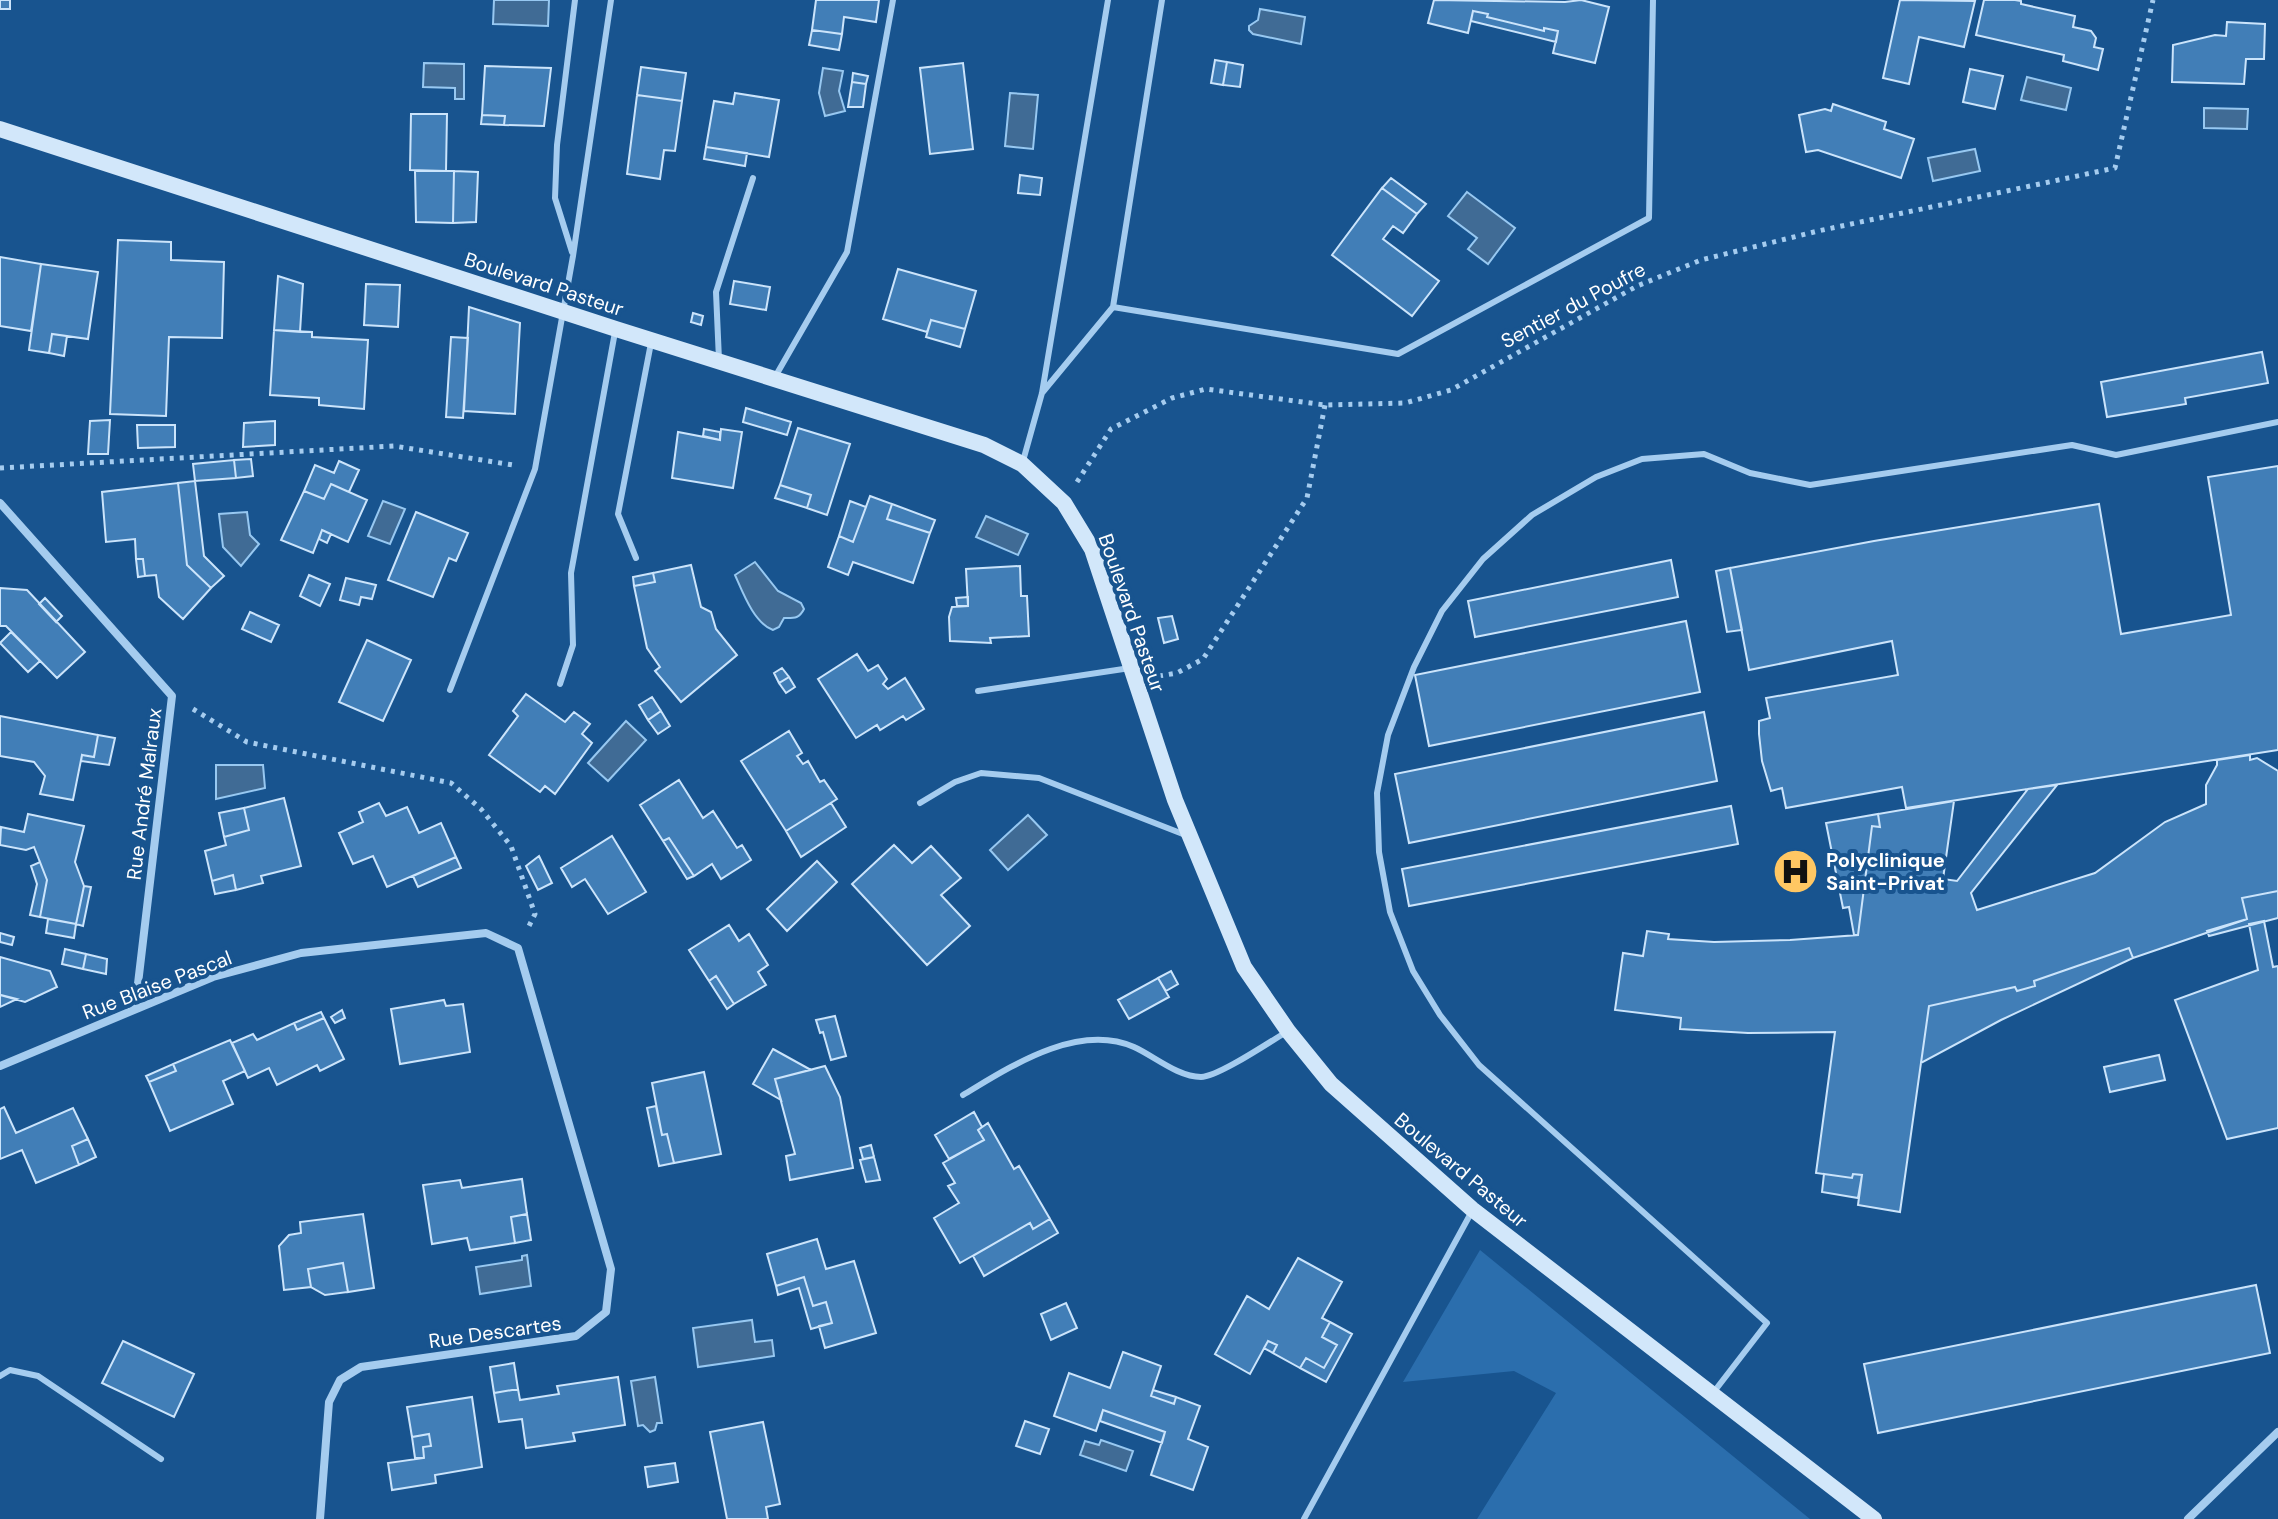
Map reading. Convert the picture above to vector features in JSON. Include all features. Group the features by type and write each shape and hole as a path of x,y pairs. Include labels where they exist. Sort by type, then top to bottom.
{"street":[{"name":"Boulevard Pasteur","path":"0,129 984,445 1022,464 1064,503 1092,549 1175,800 1244,967 1288,1031 1331,1084 1472,1209 1874,1519"},
{"name":"Rue André Malraux","path":"0,503 172,696 135,1009"},
{"name":"Rue Blaise Pascal","path":"0,1066 213,977 301,953 486,933 518,948"},
{"name":"Rue Descartes","path":"320,1519 329,1402 340,1380 361,1367 576,1336 606,1312 611,1269 518,948"},
{"path":"2188,1519 2278,1432"}],"lane":[{"path":"573,256 555,198 557,145 575,0"},
{"path":"450,690 535,469 573,256 611,0"},
{"path":"775,377 847,252 893,0"},
{"path":"1022,464 1042,393 1108,0"},
{"path":"1042,393 1113,307 1162,0"},
{"path":"1113,307 1398,354 1649,218 1653,0"},
{"path":"719,361 716,292 753,178"},
{"path":"560,684 573,645 571,573 616,329"},
{"path":"636,558 618,514 652,339"},
{"path":"1712,1394 1767,1323 1479,1065 1440,1015 1413,971 1390,912 1379,852 1377,793 1388,735 1414,667 1442,611 1483,559 1532,515 1596,477 1642,459 1704,454 1750,473 1810,485 2072,445 2116,455 2278,422"},
{"path":"978,691 1132,674"},
{"path":"920,803 955,782 981,773 1039,778 1191,838"},
{"path":"963,1095 1046,1051 1095,1038 1131,1045 1184,1072 1203,1077 1235,1063 1288,1031"},
{"path":"1304,1519 1472,1209"},
{"path":"0,1376 10,1370 38,1376 161,1459"}],"path":[{"name":"Sentier du Poufre","path":"1064,503 1111,429 1172,398 1206,389 1325,405 1405,403 1451,390 1637,286 1701,260 1818,231 2115,168 2153,0"},
{"path":"1132,674 1177,673 1203,659 1307,498 1325,405"},
{"path":"0,468 394,446 535,469"},
{"path":"172,696 247,742 451,783 481,809 511,846 535,914 518,948"}],"shaded area":[{"path":"494,0 549,0 548,26 493,24"},
{"path":"1260,9 1305,17 1301,44 1253,34 1249,26 1258,20"},
{"path":"424,63 464,64 464,99 455,99 455,88 423,87"},
{"path":"823,68 843,71 839,91 845,111 825,116 819,93"},
{"path":"2027,77 2071,88 2066,110 2021,100"},
{"path":"1010,93 1038,95 1033,149 1005,146"},
{"path":"2204,108 2248,109 2247,129 2204,128"},
{"path":"1975,149 1980,171 1933,181 1928,158"},
{"path":"1467,192 1515,228 1488,264 1468,249 1477,238 1448,216"},
{"path":"383,501 405,509 390,544 368,536"},
{"path":"247,512 250,535 259,544 241,566 223,547 219,514"},
{"path":"986,516 1028,534 1018,555 976,537"},
{"path":"755,562 778,591 801,603 804,609 796,617 784,618 773,630 755,614 735,575"},
{"path":"626,721 646,740 608,781 588,763"},
{"path":"216,765 263,765 265,788 216,799"},
{"path":"1028,815 1047,835 1008,870 990,850"},
{"path":"1480,1250 1810,1519 1477,1519 1556,1393 1514,1371 1403,1382"},
{"path":"527,1255 531,1286 480,1294 476,1267 522,1260 522,1256"},
{"path":"752,1320 755,1342 772,1340 774,1356 698,1367 693,1328"},
{"path":"655,1377 662,1423 657,1423 655,1430 650,1432 643,1425 638,1426 631,1381"},
{"path":"1101,1440 1133,1451 1126,1471 1080,1455 1085,1441 1099,1445"}],"building":[{"path":"0,0 10,0 10,9 0,9"},
{"path":"816,0 879,0 876,22 844,17 842,34 812,30"},
{"path":"1434,0 1581,0 1609,7 1595,63 1553,53 1558,31 1544,28 1544,31 1487,17 1488,14 1473,11 1468,33 1428,23"},
{"path":"1900,0 1975,1 1964,47 1919,37 1909,84 1883,78"},
{"path":"1984,0 2021,1 2021,4 2075,16 2073,27 2091,31 2096,38 2094,47 2103,49 2098,70 2063,61 2064,55 1976,35"},
{"path":"1473,11 1544,31 1544,28 1558,31 1556,42 1471,21"},
{"path":"2227,22 2265,24 2264,59 2246,59 2244,84 2172,82 2173,45 2215,35 2226,36"},
{"path":"812,30 842,34 839,50 809,45"},
{"path":"1215,60 1227,62 1223,85 1211,83"},
{"path":"1227,62 1243,65 1240,87 1223,85"},
{"path":"963,63 973,149 930,154 920,68"},
{"path":"485,66 551,68 544,126 504,125 505,116 482,115"},
{"path":"641,67 686,73 682,101 637,95"},
{"path":"1970,69 2003,76 1995,109 1963,102"},
{"path":"853,73 868,76 866,84 852,82"},
{"path":"852,82 866,84 863,107 848,107"},
{"path":"735,93 779,100 769,157 706,147 714,101 733,104"},
{"path":"637,95 682,101 675,151 664,150 660,179 627,174"},
{"path":"1833,104 1886,122 1884,129 1914,139 1901,178 1818,150 1806,152 1799,115 1825,109 1831,111"},
{"path":"411,114 447,114 446,171 410,170"},
{"path":"482,115 505,116 504,125 481,124"},
{"path":"706,147 747,153 745,166 704,159"},
{"path":"415,171 454,171 453,223 416,222"},
{"path":"454,171 478,172 476,222 453,223"},
{"path":"1020,175 1042,178 1040,195 1018,193"},
{"path":"1391,178 1426,204 1417,214 1382,188"},
{"path":"1382,188 1417,214 1403,233 1393,226 1383,239 1439,281 1412,316 1332,255"},
{"path":"118,240 171,242 171,260 224,262 222,338 169,337 166,416 110,414"},
{"path":"0,257 41,264 31,331 0,326"},
{"path":"41,264 98,272 88,339 52,334 49,353 29,350"},
{"path":"898,269 976,291 965,329 931,320 927,332 883,319"},
{"path":"278,276 303,284 300,332 274,330"},
{"path":"734,281 770,287 766,310 730,304"},
{"path":"366,284 400,285 398,327 364,325"},
{"path":"469,307 520,323 515,414 464,411"},
{"path":"693,313 703,316 701,325 691,322"},
{"path":"931,320 965,329 960,347 926,337"},
{"path":"274,330 312,332 312,337 368,340 364,409 319,405 319,398 270,395"},
{"path":"52,334 67,336 64,356 49,353"},
{"path":"451,337 468,338 463,418 446,417"},
{"path":"2262,352 2268,383 2185,398 2186,404 2107,417 2101,382"},
{"path":"746,408 791,422 787,435 743,422"},
{"path":"110,420 108,454 88,454 90,421"},
{"path":"275,421 275,445 243,447 244,423"},
{"path":"137,425 175,425 175,447 138,448"},
{"path":"798,428 850,444 827,515 807,508 811,495 780,485"},
{"path":"704,429 720,432 720,440 703,436"},
{"path":"721,429 742,432 733,488 672,478 678,432 720,440"},
{"path":"251,459 253,476 236,478 234,460"},
{"path":"234,460 236,478 195,481 193,464"},
{"path":"339,461 359,470 349,492 331,484 324,499 304,491 315,465 334,473"},
{"path":"2278,466 2278,750 1906,808 1902,787 1786,808 1782,788 1771,791 1762,761 1759,734 1759,721 1770,718 1766,698 1898,675 1892,641 1749,670 1730,568 2099,504 2121,634 2231,615 2208,477"},
{"path":"195,481 204,556 224,576 211,588 187,565 178,483"},
{"path":"178,483 187,565 211,588 183,619 159,597 156,575 145,576 143,559 136,559 135,539 106,542 102,492"},
{"path":"331,484 367,500 348,542 322,530 313,553 281,540 304,491 324,499"},
{"path":"780,485 811,495 807,508 775,498"},
{"path":"870,496 892,504 887,519 930,533 913,583 853,562 848,575 828,567 839,536 853,542"},
{"path":"850,501 866,507 853,542 839,536"},
{"path":"892,504 935,520 930,533 887,519"},
{"path":"416,512 468,533 456,561 449,558 433,597 388,580"},
{"path":"322,530 331,534 327,543 319,539"},
{"path":"136,559 143,559 145,576 138,577"},
{"path":"1671,560 1678,597 1475,637 1468,601"},
{"path":"691,565 701,607 711,612 716,629 737,655 681,702 655,671 660,667 647,648 634,586 655,582 653,573"},
{"path":"1020,566 1021,596 1027,596 1029,636 990,638 991,643 950,641 949,617 952,607 968,606 966,569"},
{"path":"1730,568 1742,630 1727,632 1716,571"},
{"path":"653,573 655,582 634,586 633,577"},
{"path":"309,575 330,584 320,606 300,596"},
{"path":"346,578 376,585 372,599 361,597 359,605 340,600"},
{"path":"0,588 27,590 85,652 57,678 6,626 0,626"},
{"path":"968,597 968,606 957,606 956,598"},
{"path":"45,598 62,616 56,622 39,604"},
{"path":"250,612 279,625 271,642 242,629"},
{"path":"1172,616 1178,639 1164,643 1158,618"},
{"path":"1686,621 1700,692 1429,746 1415,675"},
{"path":"11,632 40,661 28,672 0,643"},
{"path":"367,640 411,660 383,721 339,702"},
{"path":"857,654 868,671 878,665 887,679 883,684 888,689 905,678 924,709 906,720 903,716 880,730 877,725 856,738 818,679"},
{"path":"782,668 789,677 779,683 774,673"},
{"path":"789,677 795,687 786,693 779,683"},
{"path":"526,694 565,722 574,712 590,724 582,734 592,743 555,794 545,786 540,792 489,755 518,716 513,711"},
{"path":"652,697 661,711 648,720 639,705"},
{"path":"661,711 670,726 658,734 648,720"},
{"path":"1704,712 1717,781 1409,843 1395,774"},
{"path":"0,716 98,735 94,757 82,755 73,800 40,794 45,776 34,762 0,756"},
{"path":"789,731 802,753 797,756 803,764 808,761 820,782 824,780 837,799 786,831 741,761"},
{"path":"98,735 115,738 109,765 81,761 82,755 94,757"},
{"path":"2250,755 2250,760 2257,758 2278,771 2278,891 2242,898 2247,919 2133,958 2129,948 2034,981 2035,986 2017,991 2015,987 1929,1006 1900,1212 1858,1205 1862,1175 1853,1174 1852,1178 1816,1173 1835,1032 1748,1033 1680,1029 1681,1018 1615,1010 1623,953 1643,956 1647,931 1669,934 1668,939 1714,942 1858,935 1872,826 1880,827 1878,814 1954,801 1943,879 1957,881 2028,789 2057,785 1971,893 1977,910 2095,873 2165,822 2206,804 2206,785 2217,760"},
{"path":"679,780 703,818 713,811 737,848 742,845 751,860 721,879 712,864 694,876 669,838 663,841 640,805"},
{"path":"284,798 301,866 261,876 263,883 236,890 233,875 212,881 205,851 226,845 224,837 249,830 244,808"},
{"path":"379,803 386,816 407,807 419,833 441,823 456,857 387,887 373,856 353,864 339,833 363,822 359,812"},
{"path":"831,803 846,827 801,857 786,831"},
{"path":"1731,806 1738,844 1409,906 1402,869"},
{"path":"244,808 249,830 224,837 219,813"},
{"path":"28,814 84,826 75,862 84,886 76,924 40,917 47,880 34,847 26,850 0,845 1,827 24,832"},
{"path":"1878,814 1880,827 1872,826 1858,935 1854,935 1849,907 1843,908 1826,823"},
{"path":"612,836 646,892 608,914 585,879 572,887 561,868"},
{"path":"669,838 694,876 687,879 663,841"},
{"path":"894,845 912,863 931,846 961,878 941,895 970,926 927,965 852,884"},
{"path":"539,856 552,883 538,890 526,866"},
{"path":"456,857 461,868 418,887 413,876"},
{"path":"817,861 837,882 787,931 767,909"},
{"path":"40,862 47,880 40,917 30,915 37,884 31,866"},
{"path":"233,875 236,890 215,894 212,881"},
{"path":"84,886 91,887 83,926 76,924"},
{"path":"2278,891 2278,918 2209,936 2207,931 2247,919 2242,898"},
{"path":"48,919 76,924 74,938 46,933"},
{"path":"2264,921 2273,967 2278,966 2278,1128 2227,1139 2175,1000 2258,970 2249,924"},
{"path":"729,925 739,941 749,934 768,965 758,972 766,985 734,1004 716,976 709,981 689,950"},
{"path":"0,933 14,937 12,945 0,942"},
{"path":"2129,948 2133,958 2001,1020 1921,1063 1929,1006 2015,987 2017,991 2035,986 2034,981"},
{"path":"65,949 86,954 83,969 62,964"},
{"path":"86,954 107,959 106,974 83,969"},
{"path":"0,957 50,971 57,987 25,1002 0,995"},
{"path":"1171,971 1178,984 1166,991 1158,978"},
{"path":"716,976 734,1004 727,1009 709,981"},
{"path":"1158,978 1169,997 1129,1019 1118,1000"},
{"path":"1,995 17,999 0,1007"},
{"path":"444,1000 446,1006 463,1004 470,1052 400,1064 391,1009"},
{"path":"342,1010 345,1018 335,1023 331,1017"},
{"path":"321,1012 324,1018 297,1030 294,1023"},
{"path":"835,1016 846,1056 831,1060 816,1020"},
{"path":"324,1018 344,1059 320,1071 317,1065 277,1085 269,1068 248,1078 232,1043 253,1034 257,1040 294,1023 297,1030"},
{"path":"230,1040 245,1071 223,1081 233,1104 170,1131 149,1082 176,1071 173,1064"},
{"path":"773,1049 811,1070 775,1079 781,1100 753,1084"},
{"path":"2159,1055 2165,1080 2110,1092 2104,1067"},
{"path":"173,1064 176,1071 149,1082 146,1076"},
{"path":"825,1066 840,1097 853,1168 790,1180 786,1156 795,1154 775,1079"},
{"path":"704,1072 721,1154 674,1163 667,1134 662,1135 652,1083"},
{"path":"656,1106 662,1135 667,1134 674,1163 659,1166 647,1108"},
{"path":"4,1107 16,1133 73,1108 88,1139 72,1146 79,1165 36,1183 22,1150 0,1159 0,1109"},
{"path":"974,1112 982,1127 978,1130 984,1140 949,1159 935,1135"},
{"path":"988,1123 1014,1169 1019,1166 1050,1219 1033,1229 1030,1223 960,1263 934,1218 959,1203 948,1186 955,1183 943,1163 984,1140 978,1130"},
{"path":"88,1139 96,1157 79,1165 72,1146"},
{"path":"871,1145 874,1157 863,1159 860,1148"},
{"path":"874,1157 880,1180 866,1182 860,1160"},
{"path":"1824,1174 1852,1178 1853,1174 1862,1175 1858,1198 1822,1192"},
{"path":"522,1179 527,1214 511,1217 515,1243 470,1250 467,1238 432,1244 423,1185 460,1180 462,1188"},
{"path":"363,1214 374,1288 348,1292 343,1263 308,1269 311,1287 284,1290 279,1246 289,1235 301,1233 300,1222"},
{"path":"527,1214 531,1240 515,1243 511,1217"},
{"path":"1050,1219 1058,1233 984,1276 973,1256 1030,1223 1033,1229"},
{"path":"817,1239 826,1269 854,1261 876,1333 825,1348 819,1326 832,1323 826,1302 813,1306 804,1277 776,1286 767,1254"},
{"path":"1298,1258 1342,1282 1322,1318 1330,1322 1322,1337 1337,1345 1324,1368 1306,1358 1300,1368 1273,1353 1277,1345 1268,1341 1250,1374 1215,1354 1247,1296 1269,1309"},
{"path":"343,1263 348,1292 325,1295 311,1287 308,1269"},
{"path":"804,1277 813,1306 826,1302 832,1323 811,1329 799,1288 778,1295 776,1286"},
{"path":"2256,1285 2270,1353 1878,1433 1864,1364"},
{"path":"1066,1303 1077,1328 1051,1340 1041,1314"},
{"path":"1330,1322 1352,1334 1326,1382 1300,1368 1306,1358 1324,1368 1337,1345 1322,1337"},
{"path":"123,1341 194,1374 174,1417 102,1383"},
{"path":"1268,1341 1277,1345 1273,1353 1264,1348"},
{"path":"1123,1352 1161,1366 1151,1396 1174,1404 1176,1397 1200,1406 1188,1439 1208,1447 1193,1490 1151,1475 1165,1432 1103,1410 1096,1431 1054,1416 1069,1373 1110,1388"},
{"path":"514,1363 518,1389 494,1393 490,1367"},
{"path":"618,1377 625,1425 573,1433 575,1441 526,1448 522,1419 499,1422 494,1393 518,1389 520,1400 559,1394 557,1386"},
{"path":"1153,1390 1176,1397 1174,1404 1151,1396"},
{"path":"472,1397 482,1467 435,1475 436,1483 392,1490 388,1463 424,1458 423,1447 431,1446 429,1434 412,1437 407,1407"},
{"path":"1103,1410 1165,1432 1162,1443 1100,1421"},
{"path":"1025,1421 1049,1429 1040,1454 1016,1446"},
{"path":"763,1422 780,1504 766,1507 768,1519 727,1519 710,1432"},
{"path":"429,1434 431,1446 423,1447 424,1458 415,1458 412,1437"},
{"path":"675,1463 678,1482 648,1487 645,1467"}],"place":[{"name":"Polyclinique Saint-Privat","path":"1795,872"}]}
